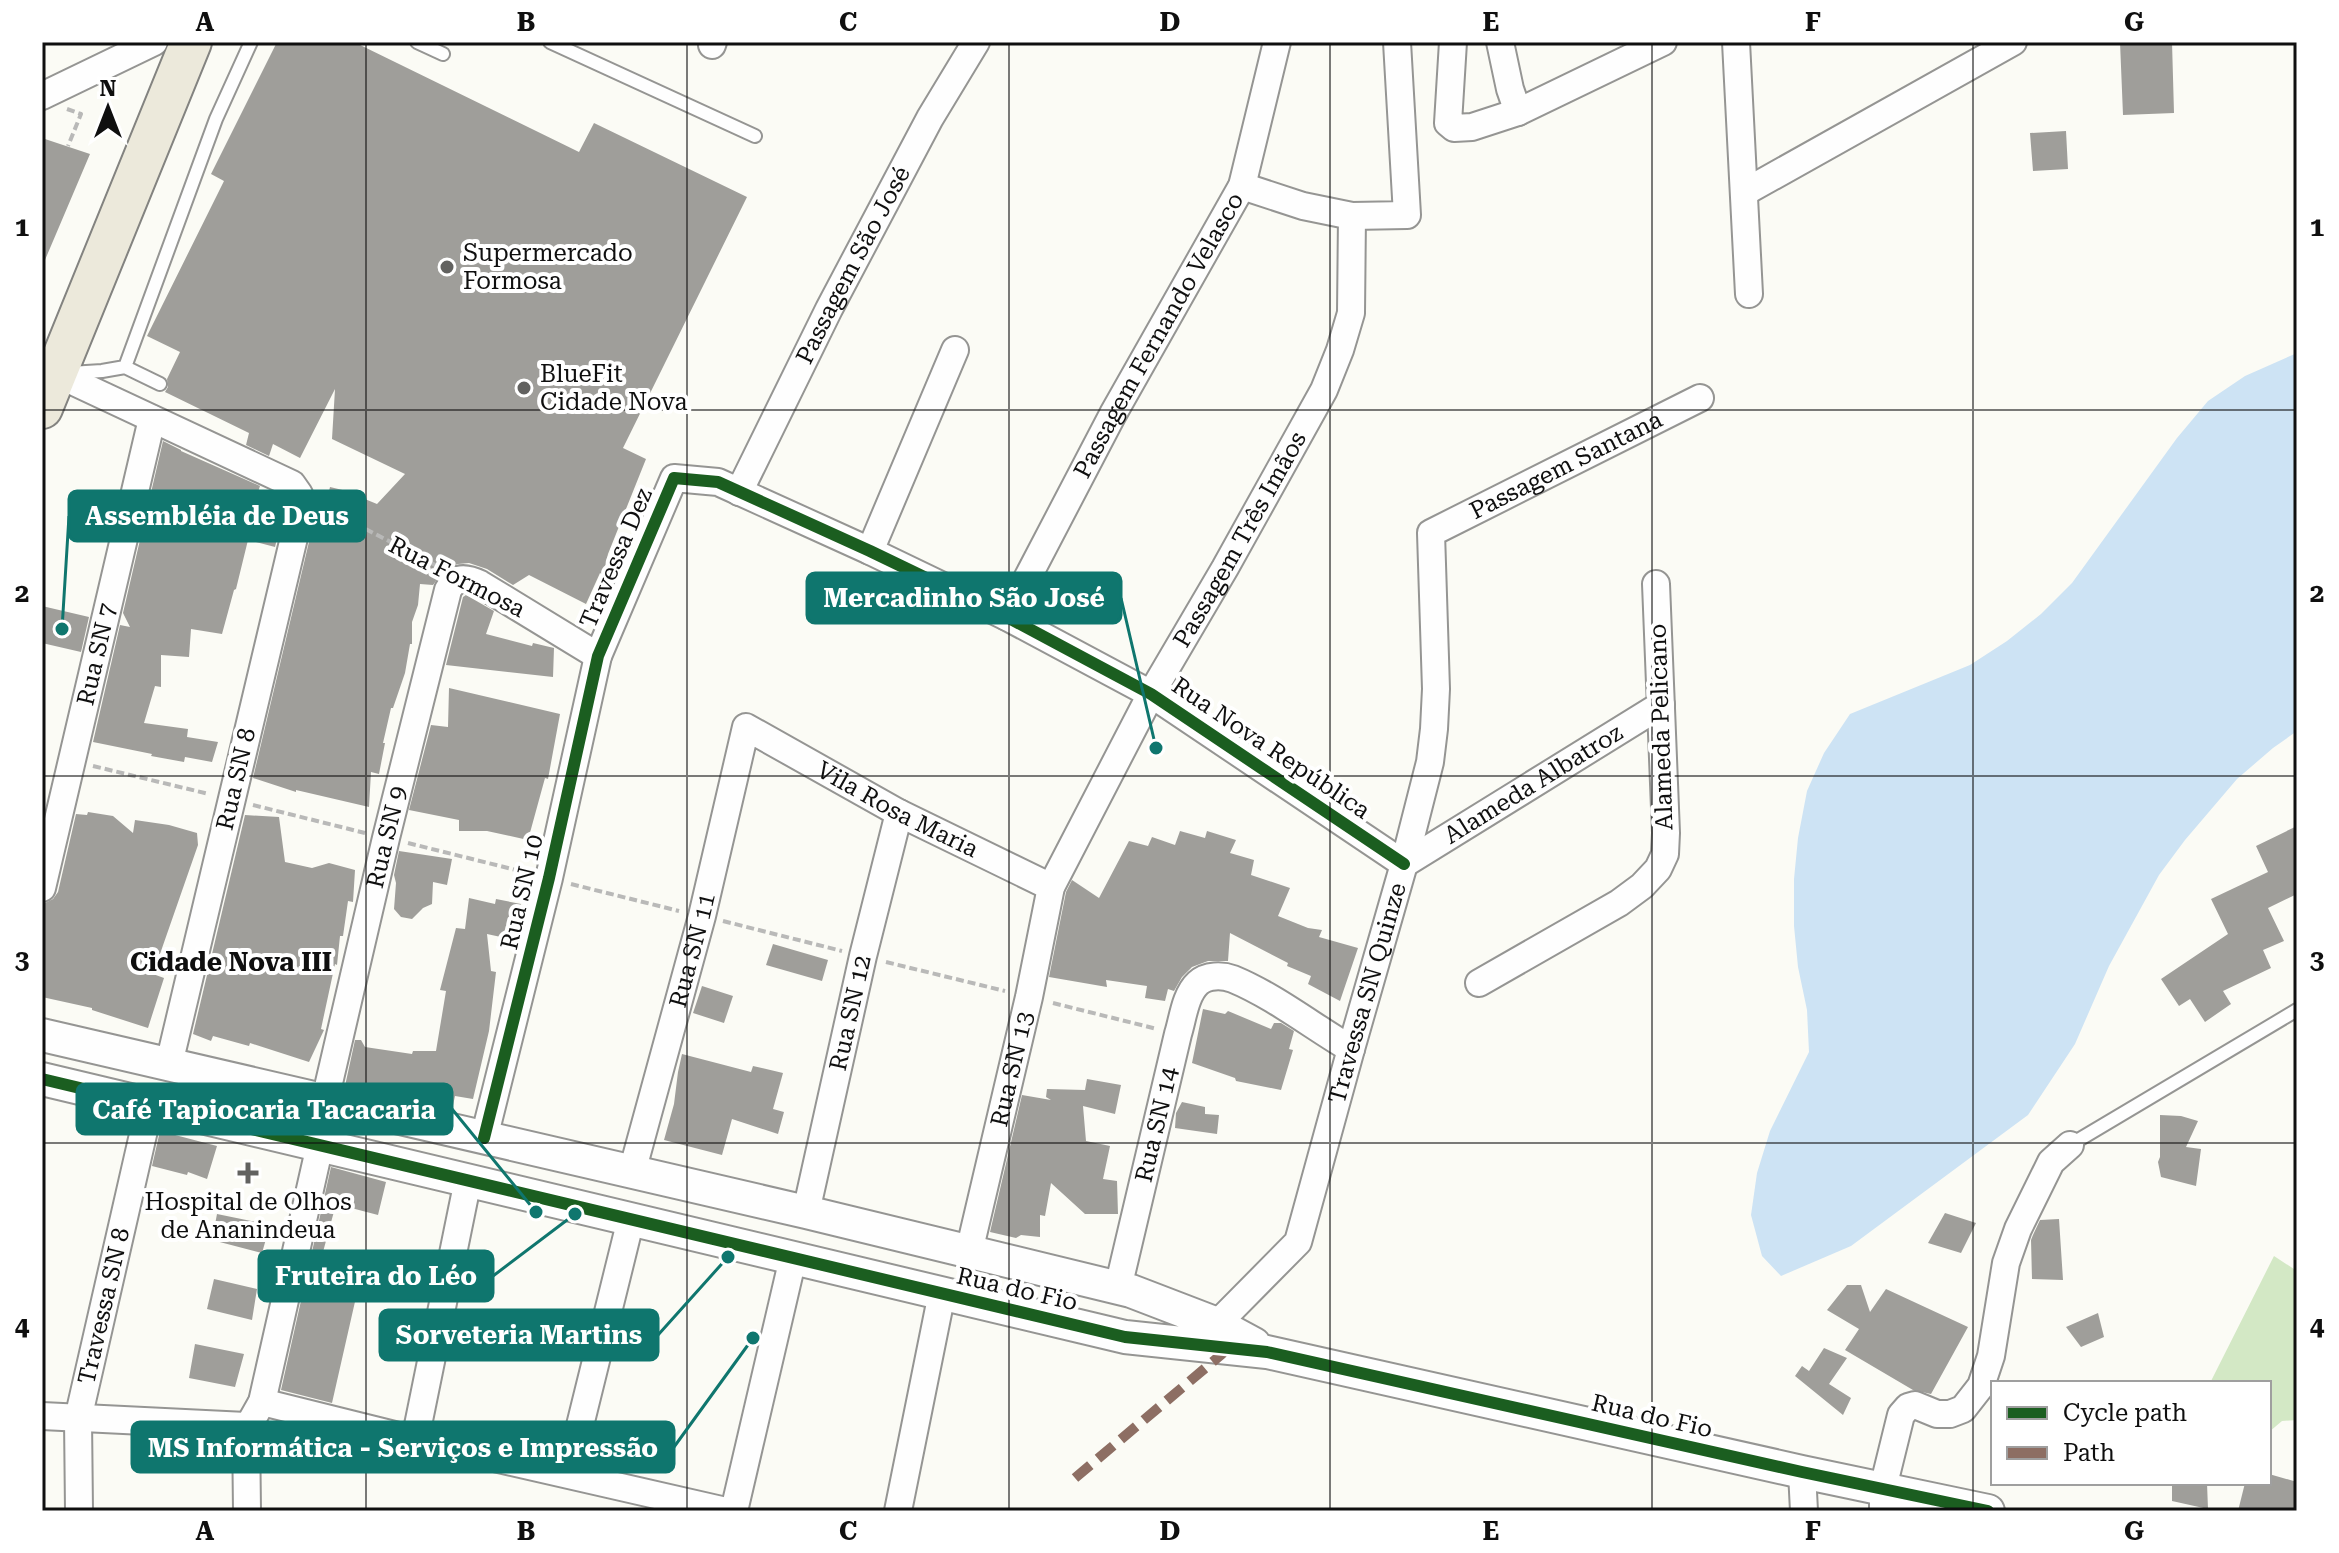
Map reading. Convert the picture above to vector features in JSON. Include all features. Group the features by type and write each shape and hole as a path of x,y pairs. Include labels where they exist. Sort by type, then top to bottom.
{"main road":[{"path":"49,391 191,42"}],"street":[{"path":"48,100 154,42"},
{"name":"Passagem São José","path":"739,492 829,309 930,118 976,42"},
{"name":"Passagem Fernando Velasco","path":"1007,617 1113,414 1242,186 1277,42"},
{"path":"1242,186 1303,206 1352,216 1407,215 1397,42"},
{"path":"1453,42 1449,126 1454,128 1472,127 1518,112 1663,42"},
{"path":"1500,42 1518,112"},
{"path":"1736,42 1749,294"},
{"path":"1745,192 2013,42"},
{"name":"Passagem Três Imãos","path":"1051,887 1151,694 1324,390 1351,313 1352,216"},
{"path":"870,551 955,350"},
{"path":"49,391 152,419 292,484 299,494"},
{"name":"Passagem Santana","path":"1431,533 1700,398"},
{"name":"Rua SN 7","path":"42,888 152,419"},
{"name":"Rua Nova República","path":"674,478 718,482 1007,617 1151,694 1404,864"},
{"name":"Travessa Dez","path":"598,656 674,478"},
{"name":"Rua SN 8","path":"169,1064 301,508 299,494"},
{"name":"Travessa SN Quinze","path":"1209,1334 1298,1242 1404,864 1428,772 1434,729 1436,689 1431,533"},
{"name":"Rua Formosa","path":"460,578 480,584 598,656"},
{"name":"Rua SN 9","path":"325,1100 448,590 460,578"},
{"name":"Alameda Pelicano","path":"1479,983 1619,903 1658,869 1665,854 1656,584"},
{"name":"Rua SN 10","path":"484,1138 549,878 598,656"},
{"name":"Alameda Albatroz","path":"1404,864 1661,705"},
{"name":"Vila Rosa Maria","path":"746,727 899,813 1051,887"},
{"name":"Rua SN 11","path":"632,1172 702,916 746,727"},
{"name":"Rua SN 12","path":"806,1212 863,956 899,813"},
{"name":"Rua SN 13","path":"969,1252 1029,997 1051,887"},
{"name":"Rua SN 14","path":"1118,1288 1178,1034 1189,993 1199,981 1214,976 1231,978 1351,1049"},
{"name":"Rua do Fio","path":"42,1035 806,1212 1131,1291 1209,1334 1267,1352 1802,1472 1883,1499 1988,1511"},
{"name":"Rua do Fio","path":"42,1079 1125,1337 1209,1334"},
{"name":"Travessa SN 8","path":"79,1511 78,1419 150,1104"},
{"path":"377,1158 390,1141 392,1124 389,1115"},
{"path":"423,1170 420,1146 425,1135 436,1126"},
{"path":"42,1416 249,1425 262,1402 320,1145"},
{"path":"1883,1499 1901,1415 1908,1407 1915,1405 1937,1414 1950,1414 1963,1409 1981,1386 1991,1356 2006,1263 2018,1229 2051,1162 2070,1145"},
{"path":"415,1440 468,1180"},
{"path":"568,1474 631,1219"},
{"path":"734,1511 793,1258"},
{"path":"898,1511 942,1293"},
{"path":"262,1402 726,1511"},
{"path":"246,1426 247,1511"},
{"path":"1802,1472 1804,1511"}],"lane":[{"path":"125,367 216,119 251,42"},
{"path":"417,42 443,54"},
{"path":"550,42 755,136"},
{"path":"49,391 102,371 125,367 160,384"},
{"path":"2070,1145 2297,1010"}],"path":[{"path":"48,100 81,114 68,146"},
{"path":"72,760 1178,1034"}],"green space":[{"path":"2274,1256 2297,1271 2297,1420 2282,1421 2271,1430 2271,1381 2211,1381"}],"water":[{"path":"2297,353 2297,731 2237,779 2159,875 2109,966 2075,1044 2028,1115 1851,1246 1781,1276 1762,1256 1751,1215 1757,1173 1770,1131 1809,1052 1807,1010 1794,926 1794,879 1807,791 1824,753 1850,714 1970,665 2041,614 2072,583 2177,438 2208,401 2245,376"}],"building":[{"name":"Supermercado Formosa","path":"277,42 354,42 579,152 594,123 747,197 623,448 646,459 608,554 603,575 600,573 586,604 529,575 513,585 487,569 469,563 446,568 433,585 420,584 412,622 412,644 391,708 379,774 371,772 369,807 296,792 253,778 313,525 325,527 321,490 329,491 330,487 355,493 377,504 405,474 332,439 335,389 300,458 273,444 269,456 246,445 249,433 165,392 167,379 180,352 147,336 224,181 211,174"},
{"path":"2120,42 2172,42 2174,113 2123,115"},
{"path":"2066,131 2068,169 2033,171 2030,133"},
{"path":"42,138 90,154 42,267"},
{"path":"163,441 260,486 256,498 276,498 268,510 281,522 275,547 248,540 222,634 191,629 189,657 161,655 161,687 155,686 144,723 188,729 187,737 218,742 212,762 185,757 184,762 93,742 120,625 130,627 123,613"},
{"path":"466,595 494,611 486,634 532,646 533,643 554,648 553,677 446,665"},
{"path":"42,606 89,617 81,652 42,643"},
{"path":"449,688 560,714 548,779 545,778 528,840 487,831 459,831 459,820 409,810 431,725 448,727"},
{"path":"88,812 113,816 133,833 135,820 197,833 198,845 153,974 164,978 148,1028 92,1008 42,997 42,914 45,903 58,892 76,814 87,815"},
{"path":"245,815 279,817 285,862 312,868 329,863 355,870 353,902 348,901 343,936 340,936 337,965 321,1029 324,1030 309,1062 250,1043 249,1046 213,1036 211,1041 193,1034"},
{"path":"2297,826 2297,894 2268,908 2284,941 2263,950 2271,968 2223,991 2231,1004 2205,1022 2190,999 2179,1006 2161,979 2228,934 2211,899 2268,872 2256,846"},
{"path":"1180,831 1205,838 1207,831 1236,840 1230,853 1254,860 1251,875 1290,888 1278,916 1322,930 1319,937 1358,948 1340,1001 1308,984 1311,976 1287,966 1288,963 1230,933 1228,961 1208,961 1192,967 1174,991 1168,989 1165,1001 1145,998 1147,986 1106,980 1107,987 1049,977 1066,892 1072,880 1099,898 1129,841 1148,846 1152,837 1175,845"},
{"path":"399,851 452,859 447,885 433,882 432,904 412,919 401,917 394,909 394,875"},
{"path":"469,898 495,904 496,899 521,904 510,939 487,934 491,971 496,972 489,1031 473,1099 455,1096 452,1110 424,1104 427,1094 384,1095 345,1086 355,1040 361,1040 365,1047 412,1054 413,1051 436,1051 446,991 440,990 456,928 465,929"},
{"path":"773,944 828,960 822,981 766,965"},
{"path":"702,986 733,996 724,1023 693,1013"},
{"path":"1203,1009 1225,1014 1228,1011 1271,1029 1274,1023 1281,1023 1294,1031 1289,1049 1293,1050 1281,1090 1236,1081 1192,1063"},
{"path":"682,1054 751,1072 753,1066 783,1073 773,1109 784,1112 778,1134 732,1119 722,1155 664,1140 674,1104"},
{"path":"1087,1079 1121,1085 1115,1114 1083,1106 1086,1141 1110,1146 1103,1179 1117,1181 1118,1214 1085,1214 1051,1183 1045,1216 1040,1215 1040,1237 1021,1235 1016,1238 990,1232 1022,1095 1051,1100 1046,1097 1047,1089 1085,1090"},
{"path":"1182,1102 1205,1107 1205,1114 1219,1115 1217,1134 1175,1128 1176,1113"},
{"path":"2160,1115 2198,1121 2186,1147 2201,1149 2196,1186 2161,1177 2158,1162"},
{"path":"160,1131 217,1146 207,1179 188,1172 187,1175 152,1166"},
{"path":"331,1167 386,1182 378,1215 336,1204 323,1252 364,1262 332,1403 281,1390"},
{"path":"1945,1213 1976,1223 1961,1253 1928,1243"},
{"path":"217,1214 270,1225 262,1253 212,1240"},
{"path":"2059,1219 2063,1280 2032,1279 2033,1235 2040,1220"},
{"path":"214,1279 257,1289 252,1320 207,1309"},
{"path":"1847,1285 1861,1285 1870,1312 1886,1289 1968,1327 1931,1394 1913,1390 1845,1350 1859,1329 1827,1310"},
{"path":"2098,1313 2104,1337 2081,1347 2066,1327"},
{"path":"195,1344 244,1354 235,1387 189,1378"},
{"path":"1824,1348 1847,1358 1829,1384 1851,1398 1843,1415 1795,1376 1802,1366 1809,1371"},
{"path":"2271,1475 2297,1482 2297,1511 2238,1511 2244,1485 2271,1485"},
{"path":"2172,1485 2207,1485 2208,1509 2172,1501"}],"marked path":[{"path":"1075,1478 1222,1354 1211,1350"}],"cycle path":[{"path":"484,1138 549,878 598,656 674,478 718,482 1007,617 1151,694 1404,864"},
{"path":"42,1079 1125,1337 1267,1352 1988,1511"}],"place":[{"name":"Supermercado Formosa","path":"447,267"},
{"name":"BlueFit Cidade Nova","path":"524,388"},
{"name":"Assembléia de Deus","path":"62,629"},
{"name":"Mercadinho São José","path":"1156,748"},
{"name":"Hospital de Olhos de Ananindeua","path":"248,1173"},
{"name":"Café Tapiocaria Tacacaria","path":"536,1212"},
{"name":"Fruteira do Léo","path":"575,1214"},
{"name":"Sorveteria Martins","path":"728,1257"},
{"name":"MS Informática - Serviços e Impressão","path":"753,1338"}],"district":[{"name":"Cidade Nova III","path":"231,962"}]}
